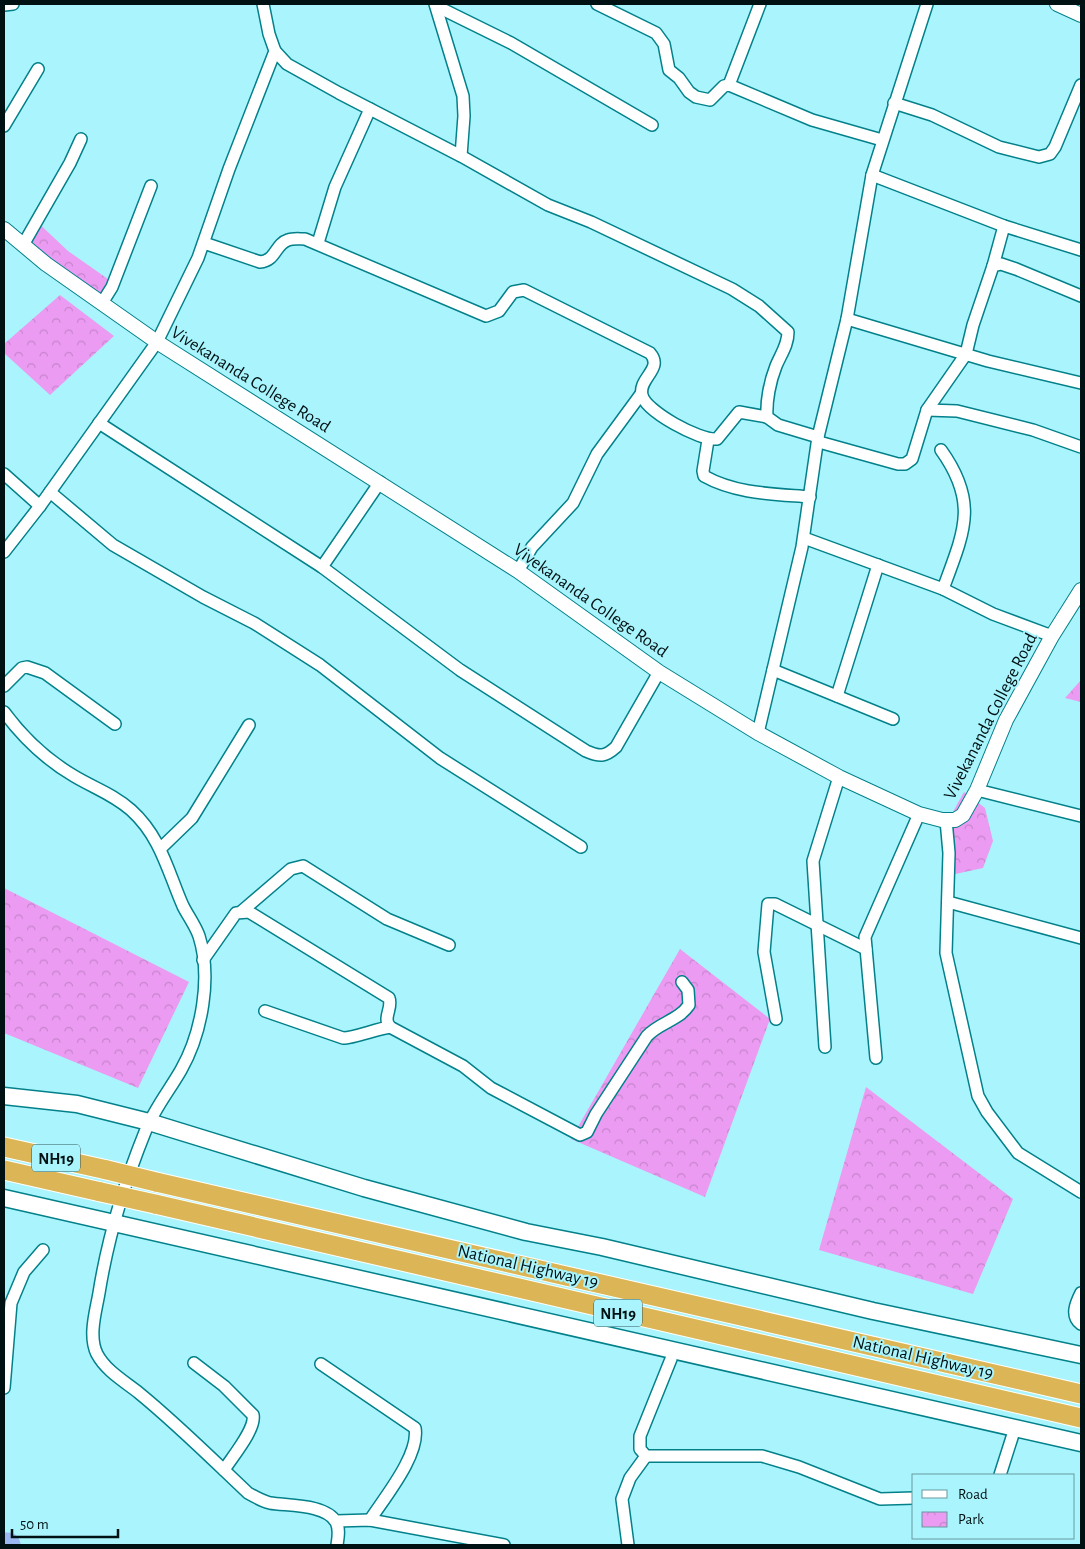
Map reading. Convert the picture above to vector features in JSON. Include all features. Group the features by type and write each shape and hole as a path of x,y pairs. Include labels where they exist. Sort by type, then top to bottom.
{"highway":[{"name":"National Highway 19","path":"4,1147 1081,1394"},
{"name":"NH19","path":"4,1170 1081,1418"}],"main road":[{"path":"4,1096 77,1104 149,1122 364,1188 517,1229 602,1247 872,1311 1081,1355"},
{"path":"4,1198 1081,1443"}],"street":[{"path":"4,5 14,4"},
{"path":"263,4 269,34 275,51 287,64 461,156 558,210 591,222 732,289 758,306 788,332 788,340 775,368 767,407 767,417"},
{"path":"597,4 656,33 662,38 669,70 696,97 710,100 724,86 729,85 812,120 882,140"},
{"path":"729,85 760,4"},
{"path":"758,733 804,538 818,440 847,319 872,174 928,4"},
{"path":"1056,4 1081,15"},
{"path":"436,5 511,43 652,125"},
{"path":"436,5 463,96 464,116 461,156"},
{"path":"4,552 40,506 157,342 204,243 275,51"},
{"path":"4,126 38,69"},
{"path":"894,104 932,115 1000,147 1038,157 1045,156 1055,147 1081,85"},
{"path":"318,243 335,187 370,109"},
{"path":"23,244 70,163 81,139"},
{"path":"872,174 1004,226 1081,250"},
{"path":"102,303 112,287 151,186"},
{"path":"641,394 645,402 675,424 708,440 717,439 738,412 767,417 778,425 818,440 882,460 906,464 912,459 927,410 966,354 973,325 1004,226"},
{"name":"Vivekananda College Road","path":"4,229 46,264 157,342 518,570 659,672 758,733 839,777 918,814 946,820 955,820 963,815 977,790 1006,720 1052,636 1081,590"},
{"path":"204,243 260,262 273,257 281,244 287,240 304,239 318,243 357,262 486,316 499,312 517,289 524,290 650,353 654,357 654,367 642,385 641,394 597,454 573,503 537,541 518,570"},
{"path":"993,266 1001,264 1016,269 1081,296"},
{"path":"847,319 966,354 1081,383"},
{"path":"927,410 957,411 1033,430 1081,447"},
{"path":"99,423 322,567 460,670 586,751 600,757 607,755 616,747 659,672"},
{"path":"708,440 704,476 753,493 810,497"},
{"path":"941,450 959,478 966,507 962,534 943,589"},
{"path":"4,474 40,506"},
{"path":"322,567 380,482"},
{"path":"50,492 113,545 203,597 254,623 320,664 440,758 580,847"},
{"path":"804,538 943,589 993,614 1052,636"},
{"path":"838,696 878,565"},
{"path":"4,686 22,668 35,668 45,673 115,724"},
{"path":"773,670 893,719"},
{"path":"4,712 22,735 49,760 77,778 98,786 132,811 161,848 182,905 199,937 204,960 204,990 199,1028 181,1070 149,1122 112,1222 95,1319 93,1340 96,1353 106,1368 139,1393 248,1493 270,1502 314,1508 325,1512 337,1526 337,1545"},
{"path":"161,848 192,818 248,725"},
{"path":"825,1047 813,861 839,777"},
{"path":"977,790 1081,816"},
{"path":"876,1058 864,937 918,814"},
{"path":"946,820 949,853 946,953 978,1096 987,1112 1018,1153 1081,1192"},
{"path":"204,960 230,920 242,912 291,869 303,866 387,919 450,945"},
{"path":"776,1019 764,952 767,906 771,902 866,949"},
{"path":"948,902 1081,938"},
{"path":"242,912 249,912 383,993 391,1003 387,1019 390,1027"},
{"path":"265,1010 343,1038 356,1037 368,1031 390,1027 463,1066 491,1088 565,1128 584,1135 647,1036 656,1027 680,1017 689,1005 688,990 682,982"},
{"path":"4,1388 11,1304 24,1272 43,1250"},
{"path":"1081,1292 1074,1314 1077,1321 1081,1324"},
{"path":"646,1456 640,1448 640,1436 671,1359"},
{"path":"194,1363 224,1386 253,1415 254,1420 249,1432 224,1470"},
{"path":"320,1364 415,1428 417,1438 408,1460 370,1520"},
{"path":"1000,1474 1015,1428"},
{"path":"646,1456 762,1456 799,1467 880,1499 912,1498"},
{"path":"628,1545 622,1499 630,1478 646,1456"},
{"path":"337,1526 370,1520 504,1545"}],"green space":[{"path":"32,217 68,251 108,279 100,296 20,236"},
{"path":"60,295 114,336 50,395 4,353 4,344"},
{"path":"1081,680 1081,702 1065,698"},
{"path":"964,792 985,808 993,841 983,868 946,876 949,819"},
{"path":"4,888 189,982 138,1088 4,1033"},
{"path":"680,949 770,1019 705,1197 571,1139"},
{"path":"866,1087 1013,1199 973,1294 819,1250"}]}
